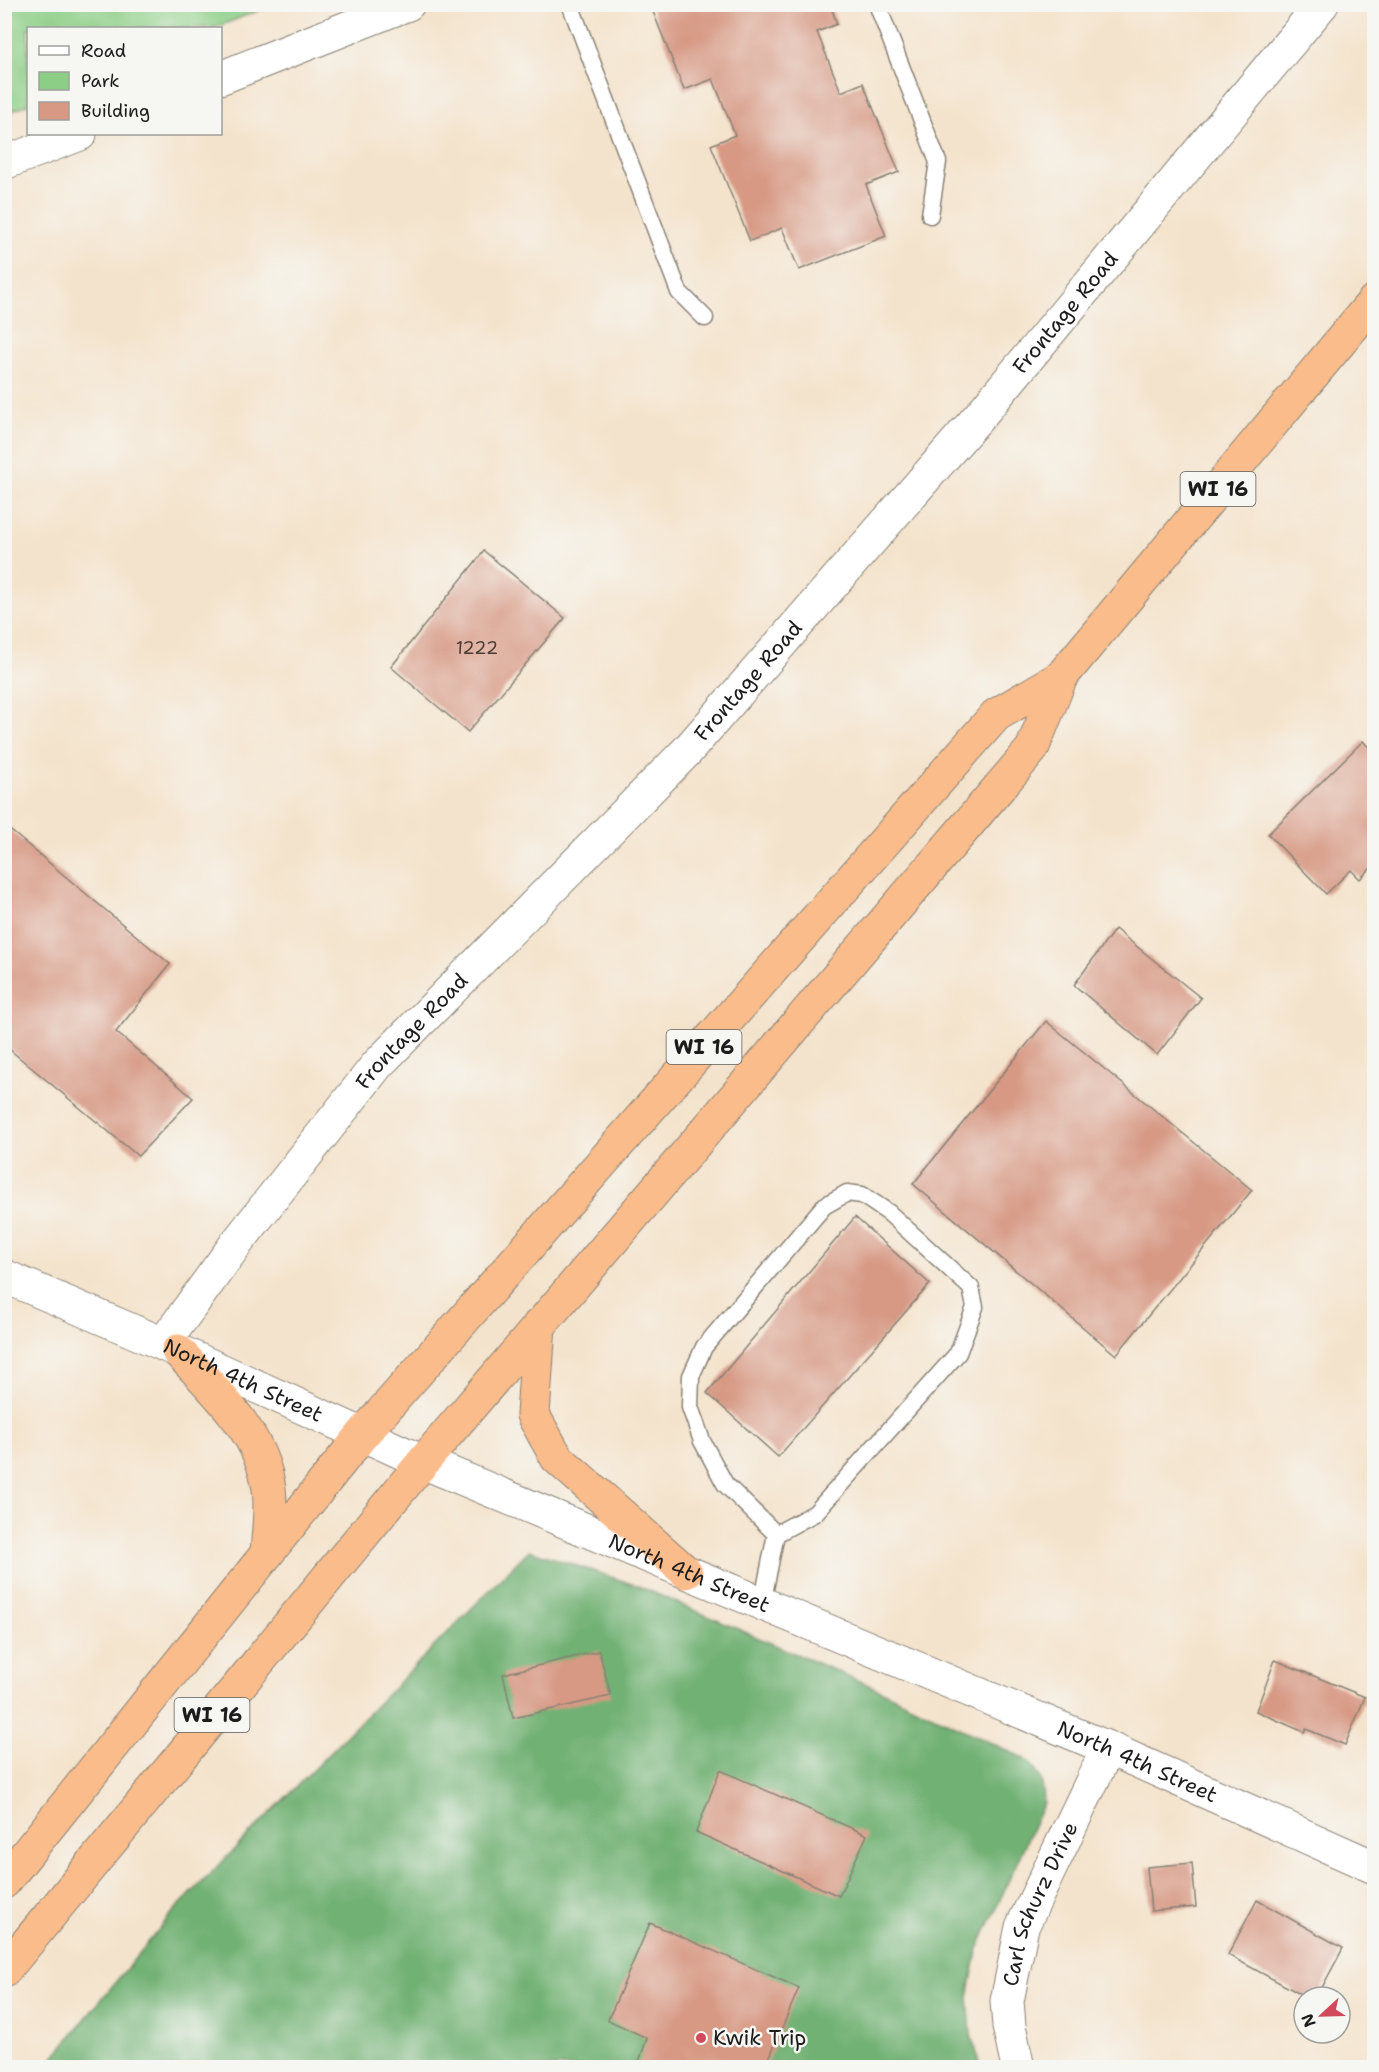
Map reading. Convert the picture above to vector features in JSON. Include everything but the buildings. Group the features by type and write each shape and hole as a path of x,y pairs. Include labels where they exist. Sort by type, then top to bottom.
{"highway":[{"name":"WI 16","path":"4,1971 423,1462 1032,749 1061,676 1374,301"},
{"name":"WI 16","path":"4,1882 362,1435 996,715 1061,676"},
{"path":"539,1325 533,1415 557,1458 686,1572"},
{"path":"170,1347 233,1411 257,1449 269,1489 267,1554"}],"street":[{"path":"222,77 408,4"},
{"name":"Frontage Road","path":"170,1347 236,1244 377,1065 687,751 982,413 1322,4"},
{"path":"4,163 77,135"},
{"name":"North 4th Street","path":"4,1276 170,1347 423,1462 1108,1748 1374,1867"},
{"name":"Carl Schurz Drive","path":"1018,2067 1008,2026 1007,2001 1022,1927 1108,1748"}],"lane":[{"path":"570,4 678,292 705,318"},
{"path":"877,4 938,162 930,216"},
{"path":"847,1193 862,1195 890,1213 970,1288 975,1307 958,1353 815,1513 776,1534 725,1484 702,1441 690,1407 691,1376 704,1347 824,1206 847,1193"},
{"path":"762,1604 776,1534"}],"green space":[{"path":"5,4 273,4 217,27 27,27 27,104 5,114"},
{"path":"529,1550 638,1586 873,1687 1023,1758 1033,1767 1043,1788 1044,1802 977,1951 968,1997 971,2034 981,2067 45,2068 174,1911"}],"place":[{"name":"Kwik Trip","path":"701,2038"}]}
